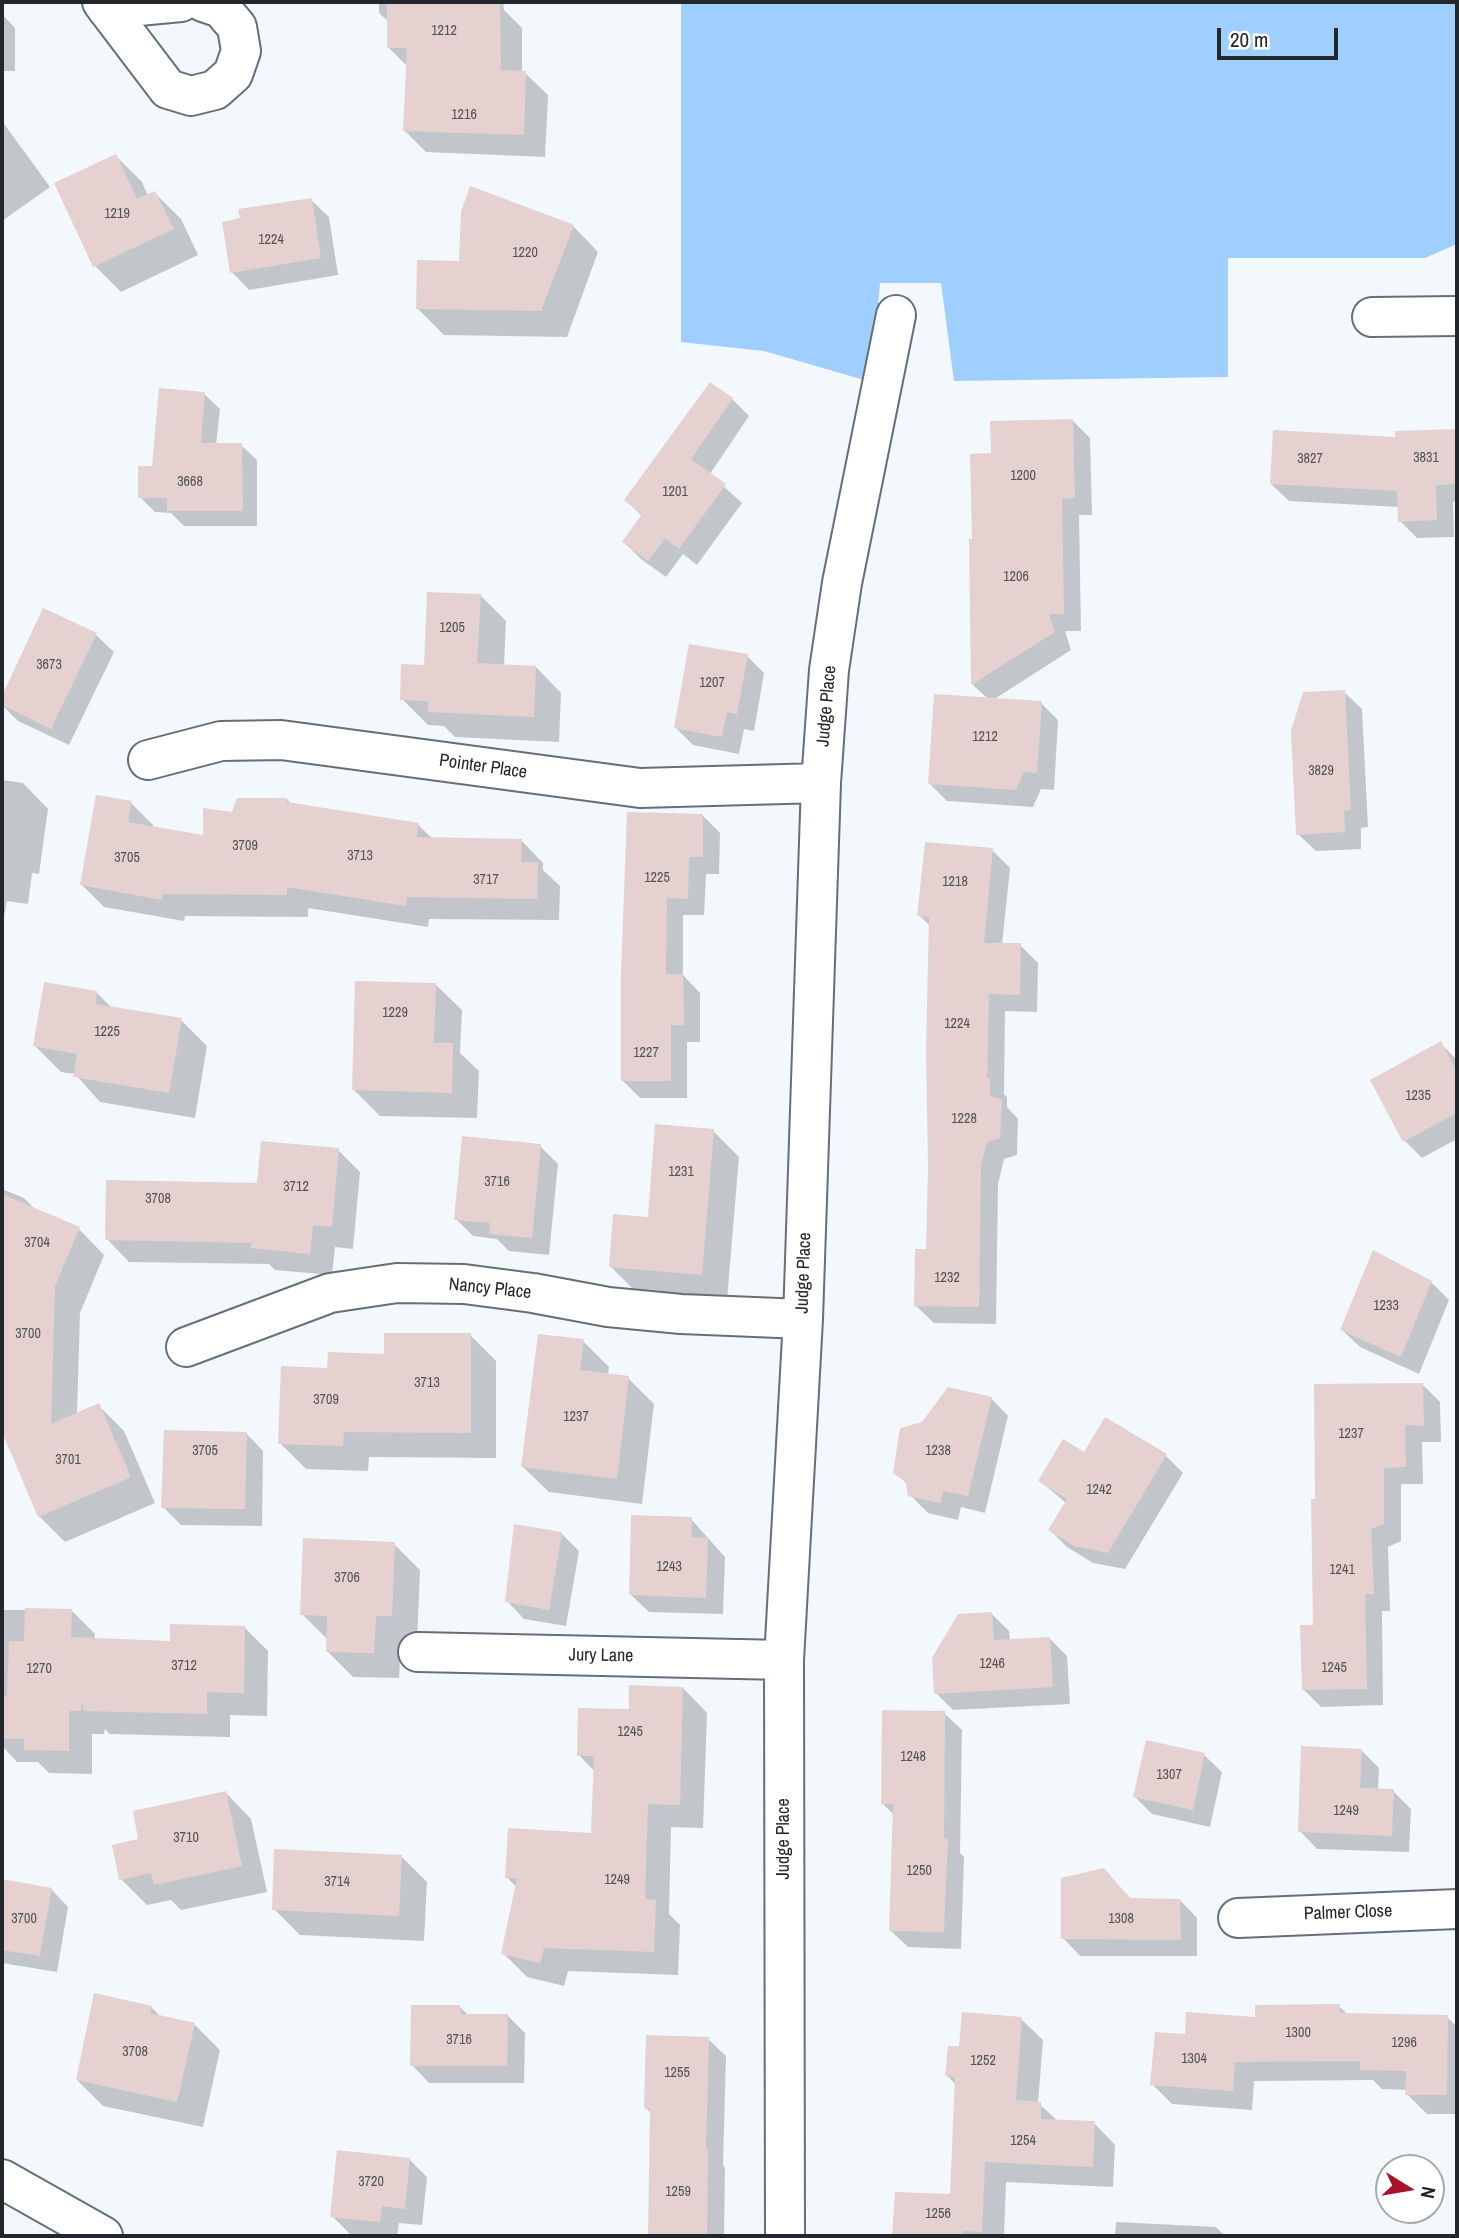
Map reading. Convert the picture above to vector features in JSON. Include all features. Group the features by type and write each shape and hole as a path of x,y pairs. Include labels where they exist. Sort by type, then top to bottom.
{"street":[{"path":"104,6 181,2"},
{"path":"104,6 168,89 191,96 215,90 233,74 241,51 237,27 222,9 203,2"},
{"name":"Judge Place","path":"785,2236 784,1660 803,1319 821,783 829,670 842,583 896,315"},
{"path":"1372,317 1457,316"},
{"name":"Pointer Place","path":"148,760 221,741 281,740 640,788 821,783"},
{"name":"Nancy Place","path":"186,1347 330,1293 397,1283 464,1284 608,1307 681,1314 803,1319"},
{"name":"Jury Lane","path":"418,1652 784,1660"},
{"name":"Palmer Close","path":"1238,1918 1457,1909"},
{"path":"2,2179 103,2236"}],"shaded area":[{"path":"681,2 1457,2 1457,244 1425,258 1228,258 1228,377 954,381 941,283 880,283 871,382 764,351 681,342"}],"building":[{"path":"387,2 500,4 501,70 526,71 524,135 403,131 407,48 387,48"},
{"path":"116,154 137,199 155,191 174,229 93,267 54,183"},
{"path":"470,186 574,225 541,311 416,309 417,260 459,261 461,212"},
{"path":"312,198 321,258 230,273 222,222 240,218 238,209"},
{"path":"710,382 733,398 691,459 726,484 679,549 665,538 648,561 622,542 642,514 624,500"},
{"path":"159,388 205,392 201,443 242,443 243,511 167,511 167,498 138,498 138,466 152,466"},
{"path":"1073,419 1075,498 1062,499 1064,614 1049,614 1055,632 971,685 970,454 991,453 990,421"},
{"path":"1457,429 1457,484 1436,485 1437,520 1398,522 1397,491 1270,484 1273,430 1395,437 1395,431"},
{"path":"427,592 481,594 477,663 536,666 534,717 428,712 428,701 400,700 401,664 424,665"},
{"path":"43,608 97,633 51,729 2,705 2,696"},
{"path":"689,644 748,654 737,714 727,712 722,737 674,728"},
{"path":"1345,690 1351,810 1344,811 1345,832 1296,835 1291,731 1303,692"},
{"path":"934,694 1042,701 1037,773 1024,772 1016,790 928,784"},
{"path":"96,795 132,801 128,822 203,835 203,808 232,812 237,798 287,798 287,802 419,823 417,837 522,839 521,862 538,862 537,899 407,897 406,906 287,887 287,895 163,894 162,900 80,885"},
{"path":"627,812 703,814 703,857 689,857 688,899 667,898 666,974 683,974 684,1025 671,1025 671,1081 621,1081 621,973"},
{"path":"925,842 993,848 984,943 1021,943 1020,995 989,994 987,1078 990,1078 990,1096 1002,1100 1000,1138 987,1142 981,1165 979,1307 914,1306 915,1249 926,1249 928,1169 926,1049 929,917 917,916"},
{"path":"355,981 436,983 434,1043 453,1043 452,1093 352,1090"},
{"path":"44,982 97,991 96,1004 182,1018 169,1093 73,1077 77,1054 33,1046"},
{"path":"1441,1041 1457,1072 1457,1113 1403,1142 1370,1080"},
{"path":"655,1124 714,1129 702,1275 609,1267 613,1214 648,1217"},
{"path":"462,1136 541,1144 532,1238 489,1234 490,1223 454,1220"},
{"path":"261,1141 339,1148 332,1227 313,1225 310,1254 251,1248 251,1243 105,1240 106,1180 257,1183"},
{"path":"2,1194 80,1227 55,1286 51,1424 99,1403 131,1477 38,1517 2,1432"},
{"path":"1373,1250 1432,1281 1401,1357 1340,1330"},
{"path":"384,1333 471,1333 471,1433 344,1432 343,1446 278,1444 281,1366 327,1368 328,1352 384,1354"},
{"path":"538,1334 584,1339 580,1370 629,1376 617,1479 521,1467"},
{"path":"1423,1383 1424,1426 1405,1425 1406,1467 1384,1468 1384,1524 1371,1529 1374,1594 1365,1594 1367,1689 1302,1690 1300,1625 1313,1625 1311,1499 1315,1499 1314,1384"},
{"path":"948,1387 992,1397 968,1496 943,1491 940,1503 908,1496 906,1482 893,1473 900,1428 922,1422"},
{"path":"1105,1417 1167,1454 1108,1553 1074,1546 1048,1530 1067,1499 1038,1481 1063,1439 1084,1452"},
{"path":"164,1430 247,1432 245,1509 161,1508"},
{"path":"631,1515 692,1517 691,1537 708,1538 706,1598 629,1595"},
{"path":"514,1524 562,1532 549,1610 505,1602"},
{"path":"303,1538 395,1542 392,1616 376,1616 374,1653 326,1652 327,1616 300,1615"},
{"path":"25,1608 72,1609 71,1637 170,1641 170,1624 245,1626 244,1693 207,1692 207,1714 84,1711 82,1702 81,1711 69,1711 69,1751 24,1750 24,1739 2,1739 2,1696 7,1696 9,1641 24,1641"},
{"path":"992,1612 994,1640 1050,1637 1053,1687 934,1694 932,1658 958,1614"},
{"path":"629,1685 683,1687 680,1805 648,1804 645,1899 656,1900 654,1952 544,1948 540,1963 501,1954 517,1878 505,1878 508,1828 591,1833 594,1756 577,1756 578,1708 629,1709"},
{"path":"882,1710 945,1711 944,1838 948,1838 944,1932 889,1931 893,1804 881,1804"},
{"path":"1146,1740 1205,1753 1193,1810 1133,1797"},
{"path":"1301,1746 1362,1749 1360,1788 1394,1789 1392,1836 1298,1832"},
{"path":"226,1791 242,1866 154,1885 151,1873 119,1880 112,1845 138,1839 133,1811"},
{"path":"274,1849 402,1855 399,1916 272,1910"},
{"path":"1104,1868 1130,1898 1180,1899 1181,1940 1061,1939 1061,1878"},
{"path":"2,1879 52,1888 40,1956 2,1950"},
{"path":"94,1993 152,2006 150,2013 195,2023 177,2102 76,2080"},
{"path":"1340,2004 1340,2013 1448,2015 1447,2095 1405,2095 1406,2071 1360,2070 1360,2061 1235,2062 1233,2091 1150,2085 1155,2032 1185,2034 1186,2012 1255,2017 1255,2005"},
{"path":"411,2005 460,2005 461,2014 508,2014 507,2066 410,2066"},
{"path":"962,2012 1022,2017 1016,2100 1041,2102 1041,2119 1095,2121 1093,2167 985,2162 982,2232 963,2231 963,2236 892,2236 895,2192 950,2194 955,2077 945,2076 948,2046 959,2046"},
{"path":"646,2035 709,2037 707,2236 648,2236 650,2109 644,2108"},
{"path":"337,2150 410,2158 405,2209 382,2206 380,2222 330,2217"}]}
